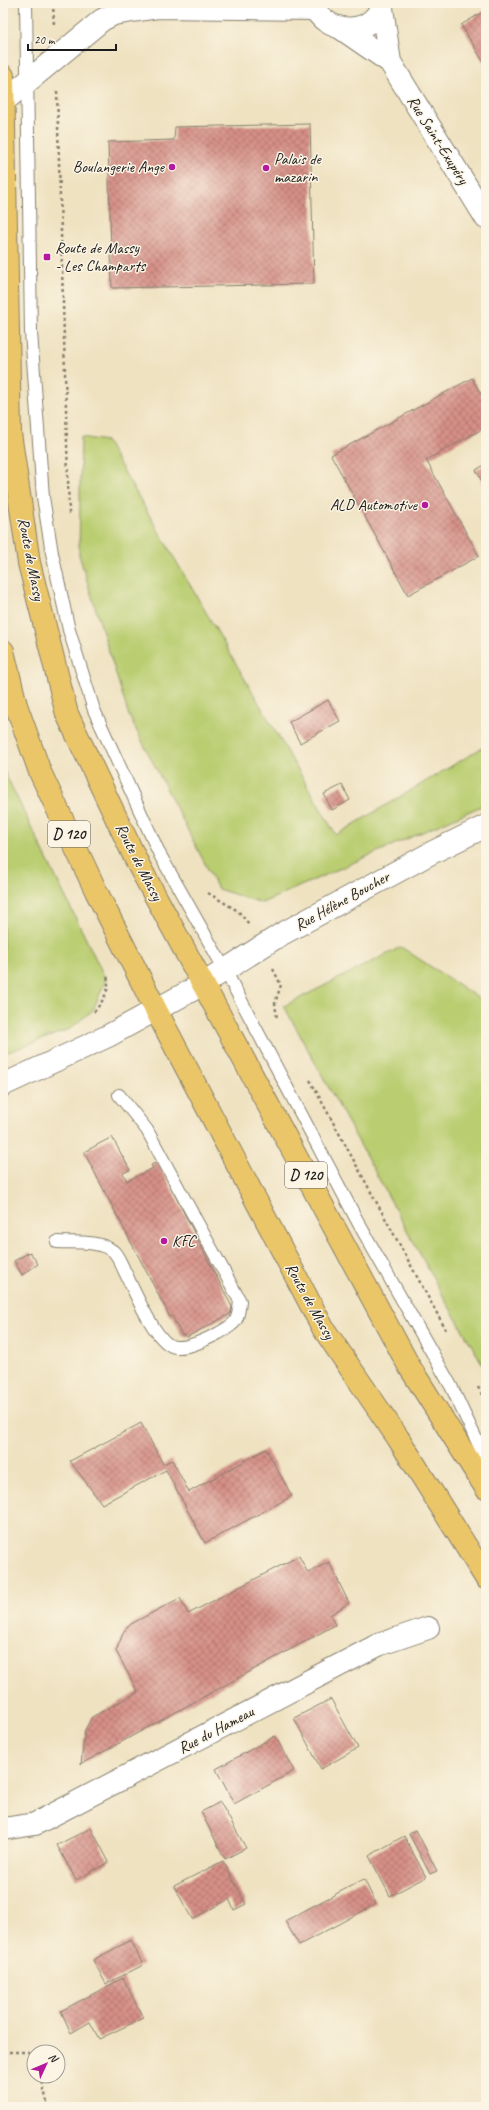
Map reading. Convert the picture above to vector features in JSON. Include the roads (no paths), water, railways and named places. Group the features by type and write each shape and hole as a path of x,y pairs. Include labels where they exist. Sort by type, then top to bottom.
{"main road":[{"name":"Route de Massy","path":"3,76 10,433 29,563 67,714 139,866 409,1366 486,1488"},
{"name":"Route de Massy","path":"3,651 16,705 40,772 96,891 156,1010 323,1328 398,1438 486,1578"}],"street":[{"path":"342,29 354,29 366,25 375,17 382,5"},
{"name":"Rue Saint-Exupéry","path":"382,5 390,62 486,218"},
{"path":"4,101 102,20 114,14 159,7 313,6"},
{"name":"Rue Saint-Exupéry","path":"313,6 321,19 331,26 342,29 390,62"},
{"name":"Rue Hélène Boucher","path":"203,984 280,935 433,852 486,826"},
{"path":"3,1085 92,1044 203,984"},
{"name":"Rue du Hameau","path":"3,1829 35,1824 378,1645 428,1628"}],"lane":[{"path":"26,3 31,332 43,497 53,560 69,630 94,710 160,855 225,970 359,1224 451,1386 486,1460"},
{"path":"57,1242 100,1245 114,1252 153,1326 165,1343 175,1348 192,1345 217,1334 231,1326 238,1319 240,1300 147,1130 119,1094"}],"place":[{"name":"Boulangerie Ange","path":"172,167"},
{"name":"Palais de mazarin","path":"266,168"},
{"name":"Route de Massy - Les Champarts","path":"47,257"},
{"name":"ALD Automotive","path":"425,505"},
{"name":"KFC","path":"164,1241"}]}
